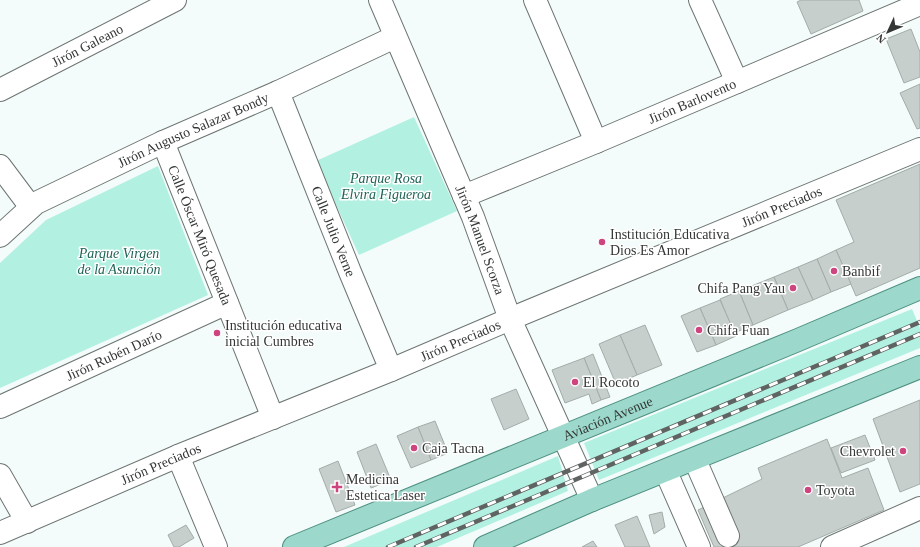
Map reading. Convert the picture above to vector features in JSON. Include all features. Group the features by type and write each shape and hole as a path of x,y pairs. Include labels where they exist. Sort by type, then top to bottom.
{"main road":[{"name":"Aviación Avenue","path":"294,547 798,340 920,288"},
{"path":"485,547 592,500 666,472 920,367"}],"street":[{"name":"Jirón Galeano","path":"0,90 145,7 175,0"},
{"name":"Jirón Manuel Scorza","path":"380,0 464,196 510,319 592,500"},
{"path":"535,0 596,142"},
{"path":"700,0 737,82"},
{"name":"Jirón Barlovento","path":"464,196 596,142 920,4"},
{"name":"Jirón Augusto Salazar Bondy","path":"0,236 30,206 163,142 278,92 395,37"},
{"name":"Calle Julio Verne","path":"278,92 391,370"},
{"name":"Calle Óscar Miró Quesada","path":"163,142 272,418"},
{"name":"Jirón Preciados","path":"0,533 178,456 391,370 920,149"},
{"path":"0,166 30,206"},
{"name":"Jirón Rubén Darío","path":"0,407 227,303"},
{"path":"178,456 216,547"},
{"path":"695,460 728,536"},
{"path":"666,472 699,547"},
{"path":"0,475 26,522"},
{"path":"680,504 708,490"},
{"path":"832,547 920,508"}],"green space":[{"name":"Parque Rosa Elvira Figueroa","path":"414,117 457,211 359,255 316,161"},
{"name":"Parque Virgen de la Asunción","path":"158,166 208,295 0,388 0,263 46,220"},
{"path":"912,309 920,328 920,348 599,480 584,443"},
{"path":"558,456 568,491 437,547 344,547"}],"building":[{"path":"801,0 859,0 863,11 811,34 797,2"},
{"path":"911,29 920,52 920,77 904,83 886,39"},
{"path":"920,84 920,128 917,129 900,93"},
{"path":"920,164 920,268 856,296 836,250 854,242 836,200"},
{"name":"Banbif","path":"836,250 851,284 831,292 817,259"},
{"path":"817,259 831,292 813,300 798,267"},
{"name":"Chifa Pang Yau","path":"798,267 813,300 788,310 774,277"},
{"path":"774,277 788,310 753,325 739,291"},
{"path":"739,291 753,325 734,333 720,299"},
{"path":"720,300 736,336 716,345 700,308"},
{"name":"Chifa Fuan","path":"700,308 716,345 697,352 681,316"},
{"path":"645,325 662,365 637,375 620,335"},
{"path":"620,335 637,375 616,384 599,344"},
{"path":"593,354 610,397 601,400 584,358"},
{"name":"El Rocoto","path":"584,358 601,400 592,404 589,394 565,403 552,370"},
{"path":"516,389 529,419 504,430 491,399"},
{"name":"Chevrolet","path":"920,400 920,484 900,492 873,419"},
{"path":"435,421 448,453 431,460 418,427"},
{"name":"Caja Tacna","path":"418,427 431,460 411,468 397,436"},
{"path":"865,435 875,460 841,473 831,448"},
{"name":"Toyota","path":"827,439 842,478 868,468 884,510 798,547 714,547 698,510 762,479 758,468"},
{"path":"376,444 391,480 371,488 357,452"},
{"name":"Medicina Estetica Laser","path":"338,461 355,505 336,512 319,469"},
{"path":"662,512 665,527 654,534 649,515"},
{"path":"637,516 650,547 625,547 615,525"},
{"path":"186,525 194,538 179,547 174,547 168,535"},
{"path":"593,541 597,547 582,547"}],"railway":[{"path":"388,547 920,322"},
{"path":"416,547 920,334"}],"place":[{"name":"Institución Educativa Dios Es Amor","path":"602,242"},
{"name":"Banbif","path":"834,271"},
{"name":"Chifa Pang Yau","path":"793,288"},
{"name":"Chifa Fuan","path":"699,330"},
{"name":"Institución educativa inicial Cumbres","path":"217,333"},
{"name":"El Rocoto","path":"575,382"},
{"name":"Caja Tacna","path":"414,448"},
{"name":"Chevrolet","path":"903,451"},
{"name":"Medicina Estetica Laser","path":"337,487"},
{"name":"Toyota","path":"808,490"}]}
